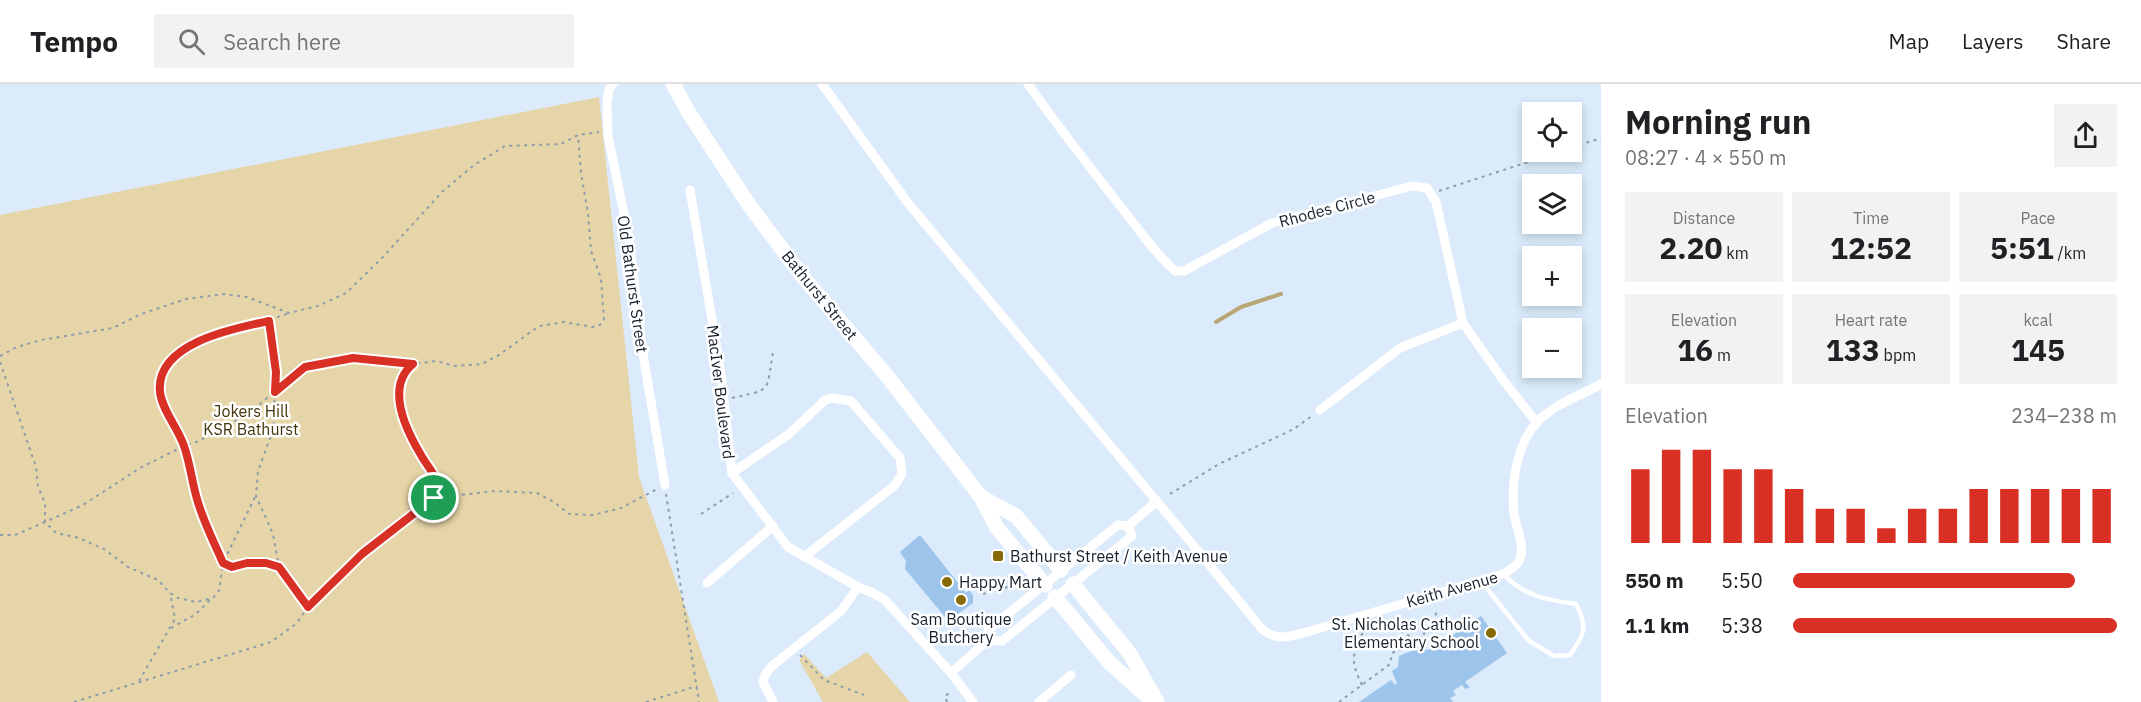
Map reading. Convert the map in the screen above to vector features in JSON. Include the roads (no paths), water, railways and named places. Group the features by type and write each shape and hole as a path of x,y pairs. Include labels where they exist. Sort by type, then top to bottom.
{"main road":[{"name":"Bathurst Street","path":"673,84 689,113 749,204 803,276 887,376 981,497 997,528 1108,662 1155,702"},
{"name":"Bathurst Street","path":"981,497 1016,516 1061,570"},
{"name":"Bathurst Street","path":"1073,584 1130,654 1155,702"}],"street":[{"name":"Old Bathurst Street","path":"613,84 609,89 607,103 608,130 629,238 643,354 665,486"},
{"path":"822,84 908,203 1157,501 1128,526 1118,525 1061,570 1050,591 1002,640 988,640 951,673"},
{"name":"Rhodes Circle","path":"1028,84 1081,156 1163,260 1175,271 1184,271 1272,223 1412,186 1427,188 1436,202 1463,323"},
{"name":"MacIver Boulevard","path":"690,190 712,317 732,473 788,547 885,600 951,673 973,702"},
{"path":"1320,410 1400,348 1463,323 1537,423"},
{"name":"Keith Avenue","path":"1157,501 1270,637 1284,637 1307,632 1481,581 1503,574 1517,566 1522,554 1514,513 1517,459 1522,445 1537,423 1555,407 1601,384"},
{"path":"732,473 789,434 824,401 831,398 850,401 900,458 902,474 894,486 804,556"},
{"path":"707,583 773,526"},
{"path":"988,640 988,630 1050,591 1073,584 1132,536 1128,526"},
{"path":"773,702 763,682 765,675 772,666 841,611 858,587"},
{"path":"1039,702 1071,675"}],"lane":[{"path":"1481,581 1528,640 1554,656 1570,655 1582,639 1584,621 1576,604 1545,600 1515,587 1503,574"}],"waterway":[{"path":"1216,322 1241,307 1281,294"}],"place":[{"name":"Bathurst Street / Keith Avenue","path":"998,556"},
{"name":"Happy Mart","path":"947,582"},
{"name":"Sam Boutique Butchery","path":"961,600"},
{"name":"St. Nicholas Catholic Elementary School","path":"1491,633"}],"park label":[{"name":"Jokers Hill KSR Bathurst","path":"251,420"}]}
